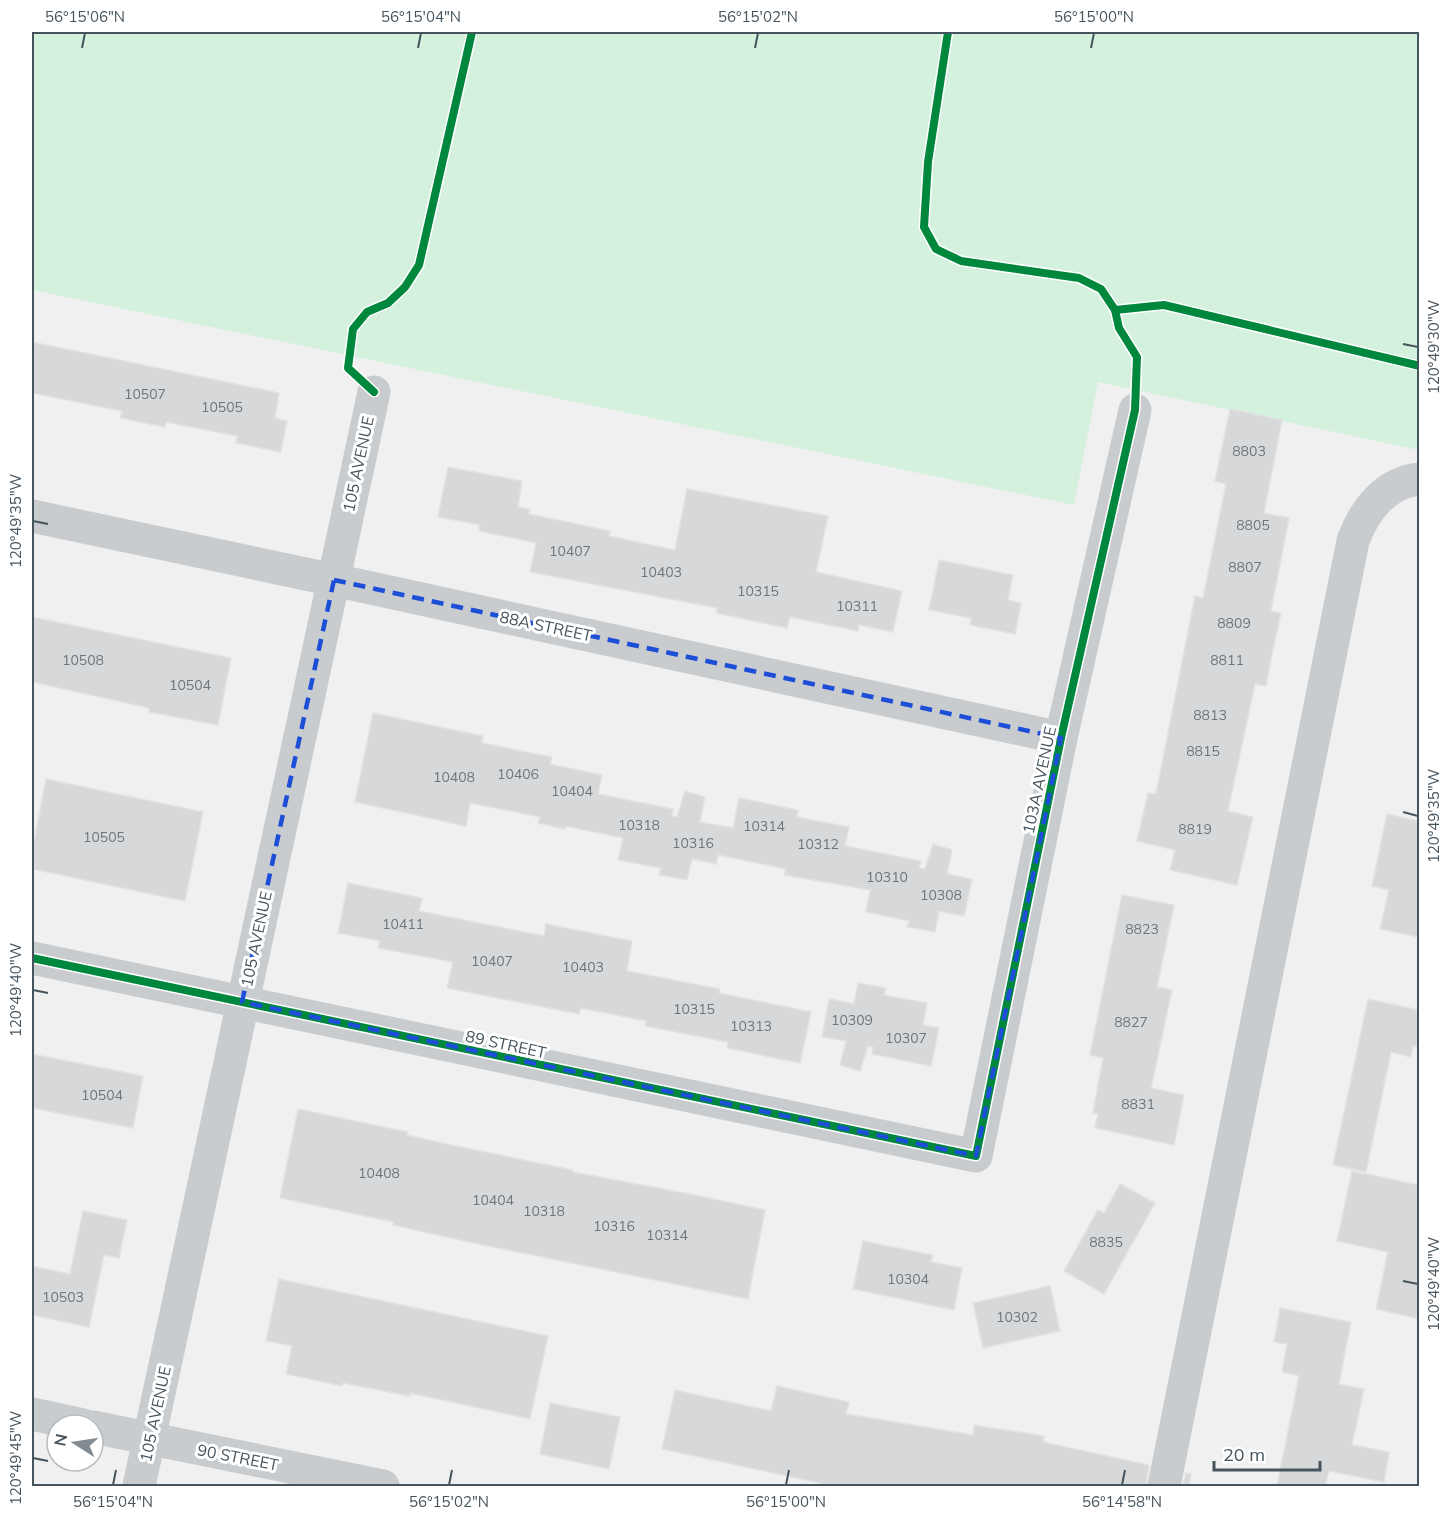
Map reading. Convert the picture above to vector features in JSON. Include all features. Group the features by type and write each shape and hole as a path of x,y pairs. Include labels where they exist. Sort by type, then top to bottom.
{"street":[{"name":"105 AVENUE","path":"139,1486 374,392"},
{"name":"103A AVENUE","path":"976,1156 1061,738 1135,411"},
{"path":"1164,1486 1353,541 1359,524 1368,510 1381,497 1393,487 1407,480 1419,479"},
{"name":"88A STREET","path":"32,516 1061,738"},
{"name":"89 STREET","path":"32,958 976,1156"},
{"name":"90 STREET","path":"105,1430 383,1486"}],"highlighted area":[{"path":"334,580 1061,738 976,1156 242,1002"}],"green space":[{"path":"32,32 1419,32 1419,450 1098,382 1074,505 32,290"}],"building":[{"path":"32,342 279,393 275,418 287,421 281,452 236,443 237,436 166,422 165,427 120,418 122,411 32,393"},
{"path":"1230,409 1282,420 1264,513 1289,518 1271,611 1281,613 1266,686 1255,684 1228,811 1253,817 1237,885 1170,870 1175,850 1137,841 1148,793 1156,794 1195,596 1203,598 1226,484 1215,481"},
{"path":"448,467 522,481 518,507 530,509 529,514 610,531 609,536 675,550 687,489 828,516 816,572 902,591 893,632 859,625 858,631 790,617 787,628 716,613 717,608 530,572 536,543 479,531 480,525 438,517"},
{"path":"939,560 1013,575 1008,600 1021,603 1015,634 970,625 971,618 929,610"},
{"path":"32,617 231,658 218,725 149,712 149,708 32,682"},
{"path":"373,713 483,736 482,743 552,757 550,764 602,775 598,794 673,809 672,816 677,817 685,791 705,797 700,822 733,828 739,798 798,810 797,817 849,827 845,846 921,861 919,868 925,869 933,844 952,850 947,874 972,879 964,916 939,911 935,932 907,927 909,921 866,912 870,890 784,875 786,869 718,855 716,864 692,859 687,880 659,875 661,868 618,860 623,838 566,826 565,829 538,823 540,817 470,803 466,826 355,802"},
{"path":"46,779 203,812 185,901 32,869 32,851"},
{"path":"1387,814 1419,821 1419,937 1380,929 1389,890 1372,886"},
{"path":"348,883 422,898 419,911 544,936 546,924 632,941 627,971 720,989 719,993 811,1012 800,1063 727,1048 728,1042 645,1026 646,1021 581,1008 579,1014 447,988 453,962 378,948 380,941 338,933"},
{"path":"1122,895 1174,905 1157,987 1172,990 1151,1088 1184,1095 1174,1145 1095,1128 1098,1114 1093,1113 1103,1058 1090,1055"},
{"path":"858,983 886,988 884,995 927,1003 923,1025 939,1028 931,1066 872,1054 873,1047 868,1046 860,1071 840,1065 846,1041 822,1037 829,999 854,1004"},
{"path":"1368,999 1419,1010 1419,1047 1413,1046 1411,1057 1391,1052 1366,1172 1333,1165"},
{"path":"32,1054 143,1076 133,1128 32,1108"},
{"path":"298,1109 408,1132 407,1135 573,1170 573,1172 765,1210 748,1299 464,1241 393,1225 394,1222 280,1198"},
{"path":"1352,1171 1419,1185 1419,1319 1376,1309 1388,1252 1337,1241"},
{"path":"1120,1184 1155,1203 1104,1294 1064,1271 1098,1210 1104,1213"},
{"path":"83,1211 127,1220 119,1258 104,1255 89,1327 32,1315 32,1266 70,1274"},
{"path":"863,1241 933,1255 931,1262 962,1268 954,1310 853,1289"},
{"path":"279,1279 548,1336 530,1419 410,1393 410,1396 343,1383 342,1386 286,1374 292,1346 266,1341"},
{"path":"1050,1286 1060,1331 983,1348 973,1303"},
{"path":"1280,1308 1351,1322 1339,1384 1364,1389 1352,1445 1389,1452 1384,1482 1329,1471 1325,1486 1277,1486 1299,1376 1282,1372 1287,1344 1274,1342"},
{"path":"777,1386 849,1402 846,1414 973,1435 974,1425 1044,1436 1043,1442 1149,1465 1146,1486 834,1486 662,1449 675,1390 771,1411"},
{"path":"550,1403 620,1417 609,1469 540,1454"},
{"path":"1186,1473 1191,1474 1189,1486 1183,1486"}],"cycle path":[{"path":"374,392 348,368 353,329 367,312 388,303 405,287 419,265 472,32"},
{"path":"32,958 976,1156 1061,738 1135,410 1137,357 1119,328 1115,310 1101,289 1079,278 961,261 936,249 924,227 928,162 948,32"},
{"path":"1115,310 1164,305 1420,366"}]}
